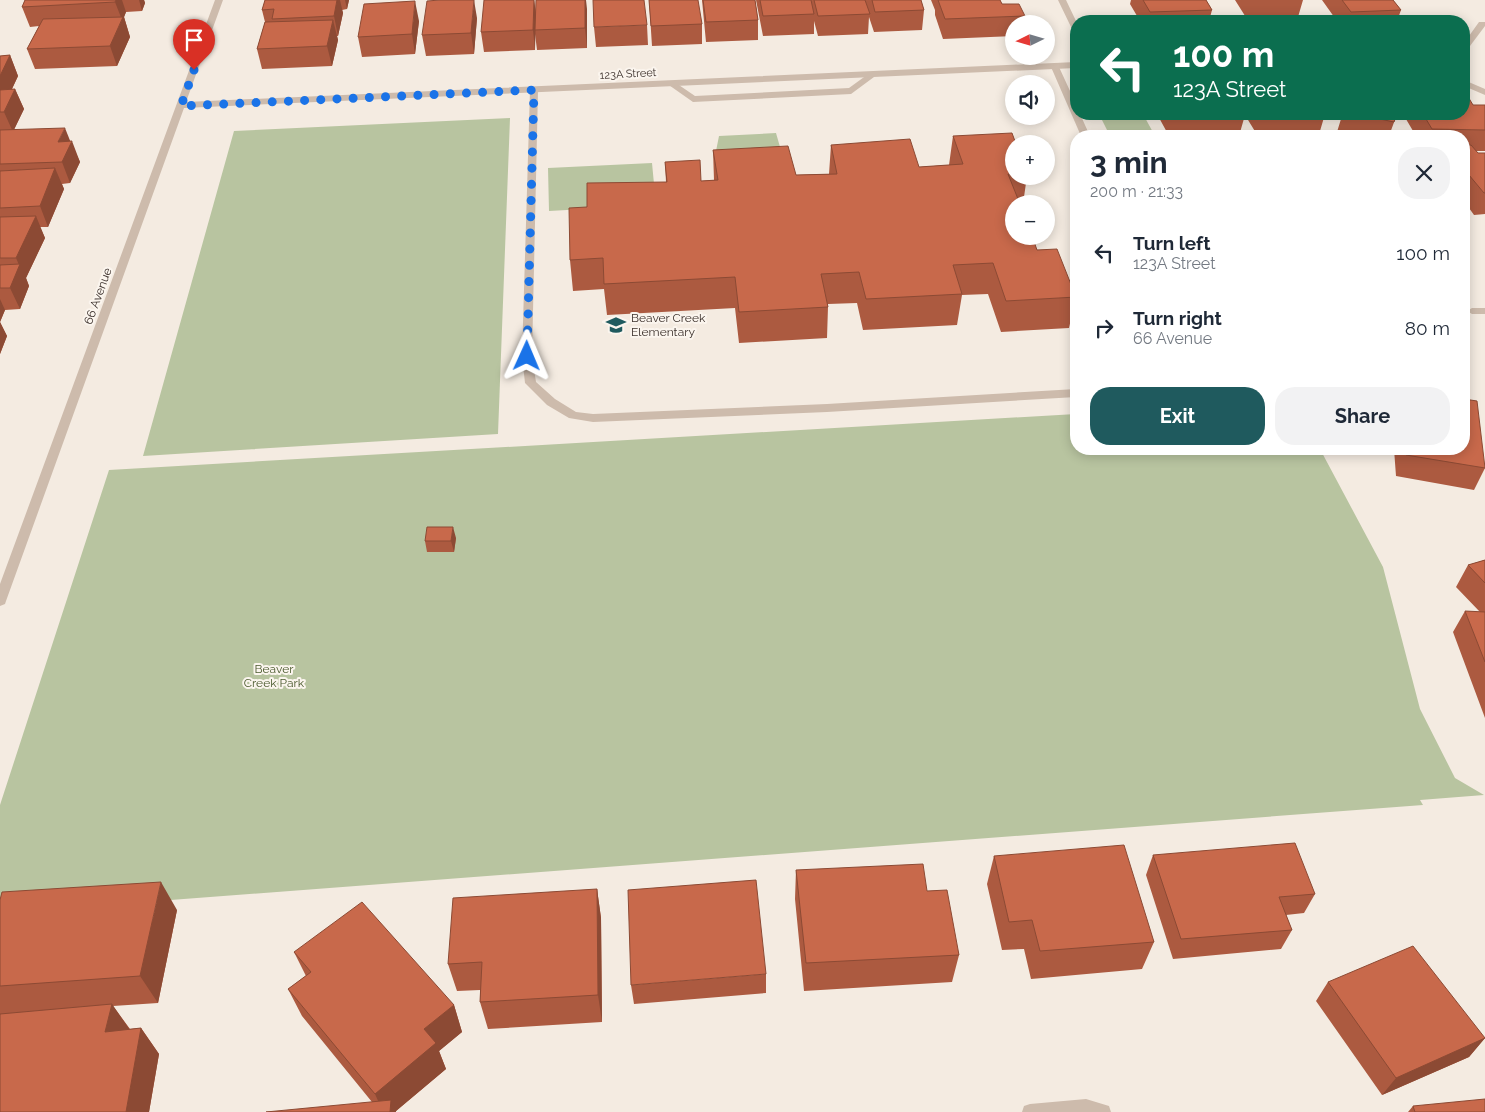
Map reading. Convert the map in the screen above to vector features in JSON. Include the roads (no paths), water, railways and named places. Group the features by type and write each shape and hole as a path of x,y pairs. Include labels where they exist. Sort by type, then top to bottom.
{"street":[{"name":"66 Avenue","path":"0,601 219,0"},
{"path":"1062,0 1070,17"},
{"path":"1470,40 1482,24"},
{"path":"1055,66 1070,100"},
{"name":"123A Street","path":"181,106 1070,66"},
{"path":"670,83 694,99 851,92 871,75"},
{"path":"1470,85 1485,92"},
{"path":"534,90 527,356 531,383 551,402 572,415 593,418 808,409 1070,393"},
{"path":"1472,311 1485,311"},
{"path":"1030,1112 1086,1107 1103,1112"}],"place":[{"name":"Beaver Creek Elementary","path":"616,325"}],"park label":[{"name":"Beaver Creek Park","path":"274,676"}]}
